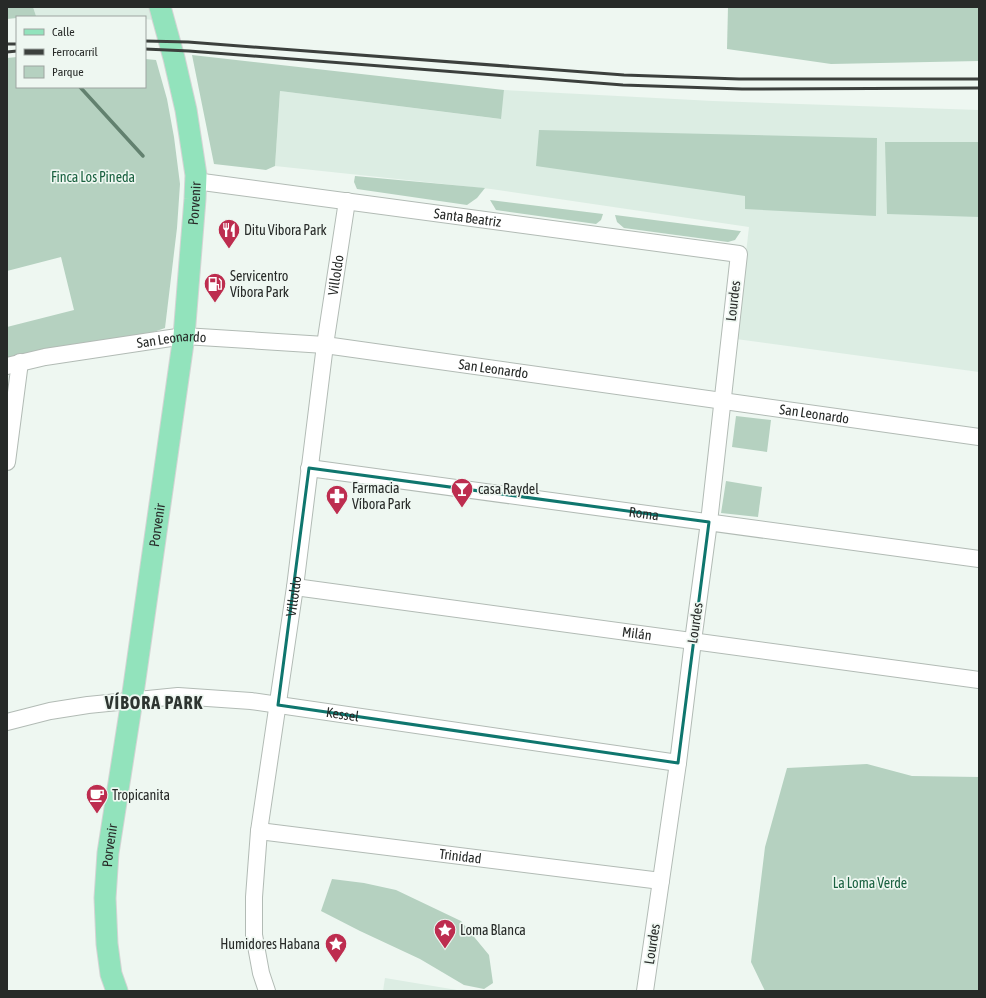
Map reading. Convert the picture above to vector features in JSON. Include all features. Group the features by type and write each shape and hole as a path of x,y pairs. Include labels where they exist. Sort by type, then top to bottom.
{"main road":[{"name":"Porvenir","path":"117,991 111,974 106,944 105,898 108,853 132,700 184,336 195,199 192,146 186,110 160,7"}],"street":[{"name":"Santa Beatriz","path":"195,181 739,254"},
{"name":"Villoldo","path":"267,991 261,973 254,935 254,897 259,831 295,587 325,345 347,201"},
{"name":"Lourdes","path":"644,991 678,763 709,522 739,254"},
{"name":"San Leonardo","path":"14,364 45,357 184,336 325,345 979,437"},
{"path":"7,462 14,364"},
{"name":"Roma","path":"309,468 979,559"},
{"name":"Milán","path":"295,587 979,680"},
{"name":"Kessel","path":"7,722 50,711 88,705 178,696 278,705 678,763"},
{"name":"Trinidad","path":"259,831 661,881"}],"highlighted area":[{"path":"309,468 709,522 678,763 278,705"}],"shaded area":[{"path":"33,7 150,7 153,20 146,19 146,16 36,16"},
{"path":"504,90 713,101 979,110 979,372 736,339 749,227 491,189 275,166 280,91 500,119"},
{"path":"385,978 463,991 383,991"}],"green space":[{"path":"7,7 33,7 36,16 16,16 16,18 7,19"},
{"path":"728,7 979,7 979,61 831,64 727,49"},
{"path":"192,55 504,90 501,119 280,91 275,166 266,170 214,164"},
{"name":"Finca Los Pineda","path":"16,57 16,88 146,88 146,59 156,60 167,99 180,184 177,228 165,328 148,334 7,359 7,327 74,310 61,257 7,271 7,58"},
{"path":"539,130 877,138 876,216 745,209 745,196 536,166"},
{"path":"885,142 979,142 979,217 887,214"},
{"path":"355,176 485,188 477,198 467,205 357,189 354,182"},
{"path":"490,200 603,214 601,220 596,224 496,210"},
{"path":"615,215 741,231 735,240 728,242 624,228 617,222"},
{"path":"736,416 771,420 767,452 732,447"},
{"path":"726,481 762,487 758,517 721,513"},
{"name":"La Loma Verde","path":"867,764 912,776 979,777 979,991 765,991 751,962 765,847 787,768"},
{"name":"Loma Blanca","path":"332,879 364,883 396,890 461,921 489,955 493,983 484,989 464,985 420,959 321,911"}],"waterway":[{"path":"81,88 143,156"}],"railway":[{"path":"146,41 188,42 624,75 739,79 979,79"},
{"path":"7,44 16,44"},
{"path":"146,49 189,51 623,85 742,89 979,88"},
{"path":"7,52 16,51"}],"place":[{"name":"Ditu Vibora Park","path":"229,250"},
{"name":"Servicentro Víbora Park","path":"215,304"},
{"name":"casa Raydel","path":"462,508"},
{"name":"Farmacia Víbora Park","path":"337,516"},
{"name":"Tropicanita","path":"97,814"},
{"name":"Loma Blanca","path":"445,950"},
{"name":"Humidores Habana","path":"336,964"}],"district":[{"name":"VÍBORA PARK","path":"154,702"}]}
